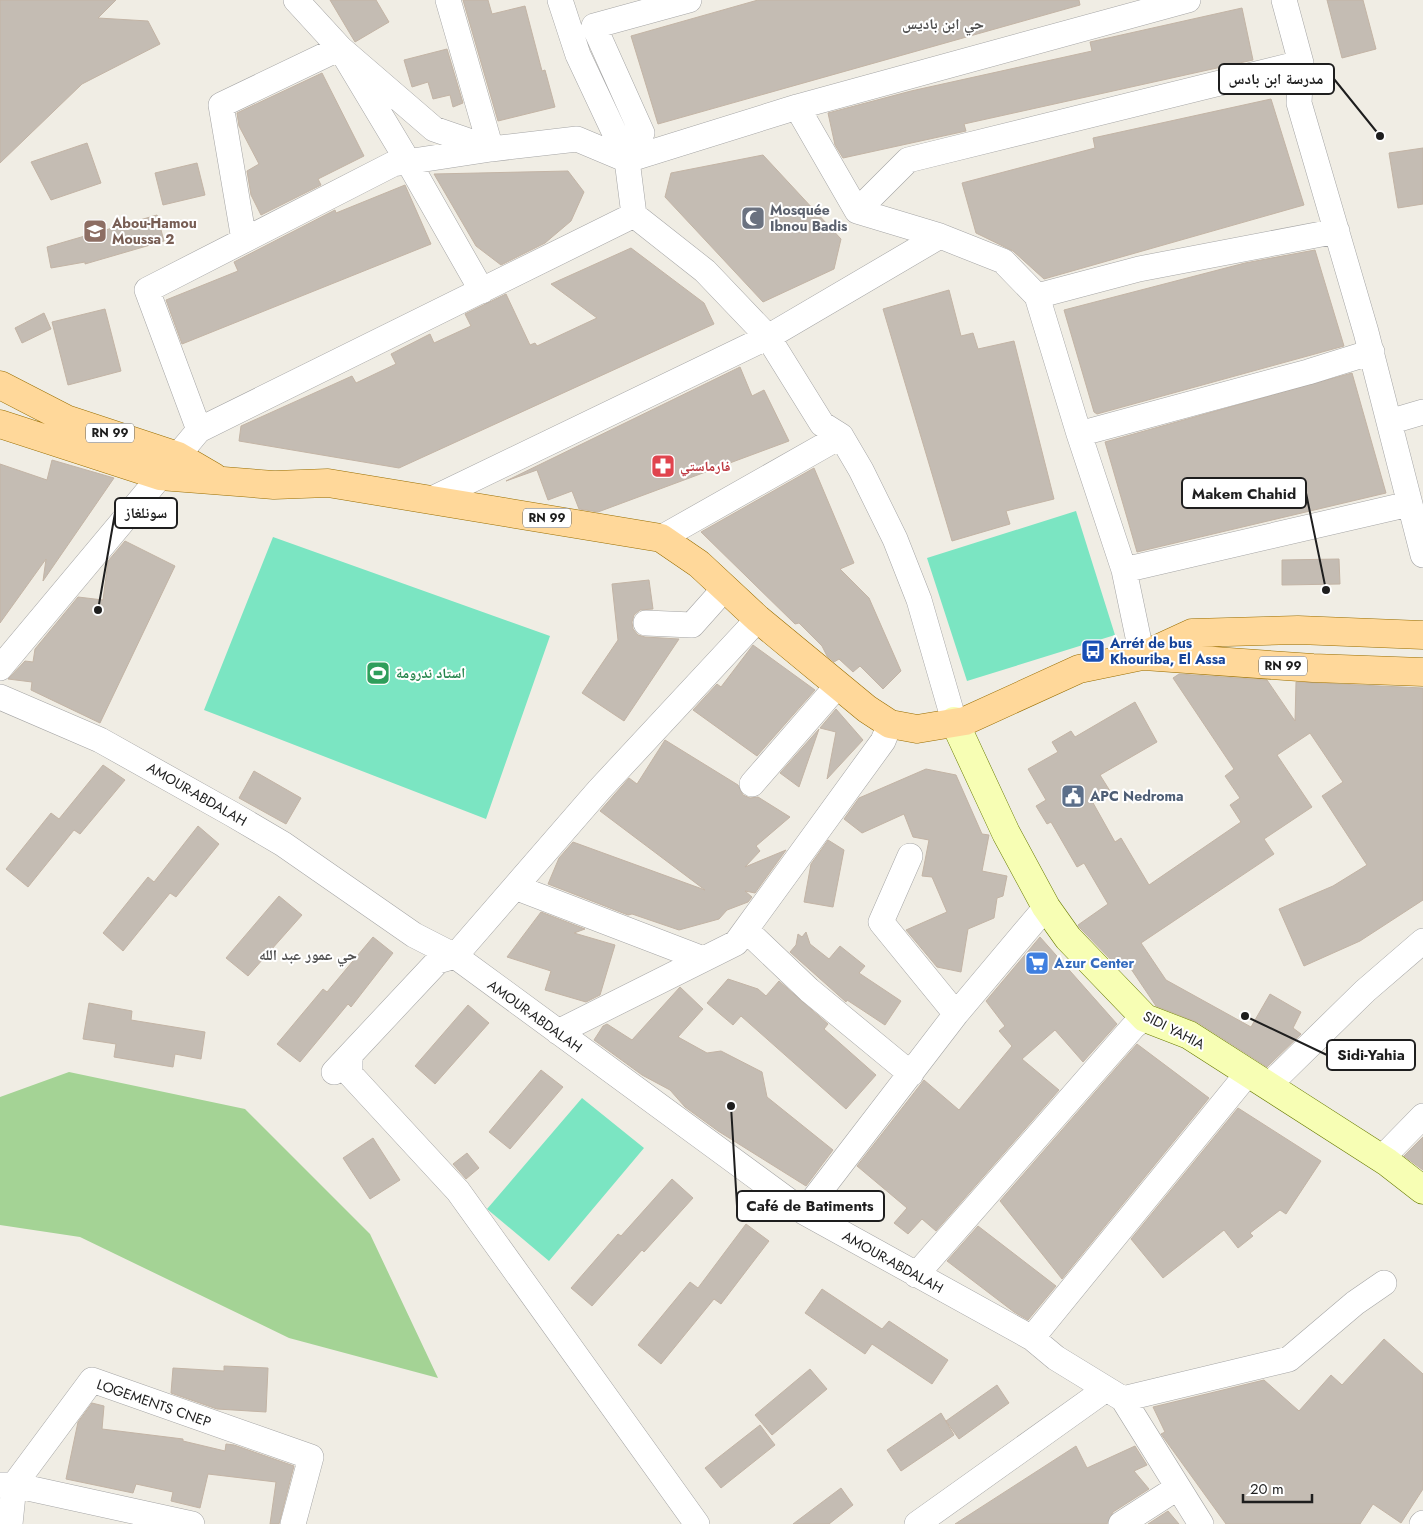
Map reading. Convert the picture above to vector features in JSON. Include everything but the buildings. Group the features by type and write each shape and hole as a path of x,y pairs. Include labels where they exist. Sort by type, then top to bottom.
{"main road":[{"name":"RN 99","path":"0,385 66,419 178,456 220,480"},
{"name":"RN 99","path":"0,424 160,476 274,485 328,483 662,538 699,564 758,619 867,709 890,724 917,730 954,721 965,721 1079,669 1142,656 1192,633 1298,630 1423,635"},
{"name":"RN 99","path":"1142,656 1313,668 1423,672"}],"street":[{"path":"296,0 340,48 434,128 491,149"},
{"path":"448,0 491,149"},
{"path":"560,0 578,55 623,150 634,215 705,271 768,337 822,424 841,436 861,470 891,530 919,600 954,721"},
{"path":"623,150 642,133 594,26 690,0"},
{"path":"198,430 147,290 392,164 409,163 491,149 577,139 623,150 798,107 1188,0"},
{"path":"1284,0 1301,63 1299,103 1372,352 1423,555"},
{"path":"340,48 409,163 482,291"},
{"path":"244,240 221,105 340,48"},
{"path":"857,211 908,160 1301,63"},
{"path":"798,107 857,211 940,236 1003,261 1038,296 1079,434 1124,570 1142,656"},
{"path":"0,668 198,430 634,215"},
{"path":"1038,296 1139,269 1337,232"},
{"path":"432,499 768,337 940,236"},
{"path":"1079,434 1308,372 1372,352"},
{"path":"1389,422 1423,412"},
{"path":"662,538 841,436"},
{"path":"1124,570 1409,504"},
{"path":"646,623 692,625 725,588"},
{"path":"697,1524 458,1192 342,1064 438,961 455,956 599,790 758,619"},
{"path":"752,784 838,685"},
{"name":"AMOUR-ABDALAH","path":"0,697 100,740 283,844 414,935 455,956 804,1212 1032,1338 1056,1358 1114,1394"},
{"name":"SIDI YAHIA","path":"954,721 1006,833 1046,907 1068,938 1144,1018 1189,1034 1381,1159 1423,1190"},
{"path":"558,1032 736,943 883,741 890,724"},
{"path":"910,856 881,922 956,1014"},
{"path":"515,887 703,960"},
{"path":"804,1212 956,1014 1046,907"},
{"path":"746,930 808,990 911,1074"},
{"path":"1032,1338 1258,1079 1423,941"},
{"path":"916,1274 1144,1018"},
{"path":"1381,1159 1423,1116"},
{"path":"917,1524 1114,1394 1289,1359 1355,1303 1384,1282"},
{"name":"LOGEMENTS CNEP","path":"7,1485 92,1380 311,1458 293,1524"},
{"path":"1114,1394 1201,1524"},
{"path":"10,1524 7,1485 192,1524"},
{"path":"1122,1524 1177,1488"}],"green space":[{"path":"1076,511 1115,635 967,681 927,558"},
{"name":"استاد ندرومة","path":"273,537 550,636 486,819 204,710"},
{"path":"69,1072 245,1109 370,1234 438,1378 289,1338 80,1237 0,1225 0,1097"},
{"path":"582,1098 644,1148 549,1261 487,1209"}],"place":[{"name":"مدرسة ابن بادس","path":"1380,136"},
{"name":"Mosquée Ibnou Badis","path":"753,218"},
{"name":"Abou-Hamou Moussa 2","path":"95,231"},
{"name":"فارماستي","path":"663,466"},
{"name":"Makem Chahid","path":"1326,590"},
{"name":"سونلغاز","path":"98,610"},
{"name":"Arrét de bus Khouriba, El Assa","path":"1093,651"},
{"name":"استاد ندرومة","path":"378,673"},
{"name":"APC Nedroma","path":"1073,796"},
{"name":"Azur Center","path":"1037,963"},
{"name":"Sidi-Yahia","path":"1245,1016"},
{"name":"Café de Batiments","path":"731,1106"}],"district":[{"name":"حي ابن باديس","path":"943,24"},
{"name":"حي عمور عبد الله","path":"308,955"}]}
